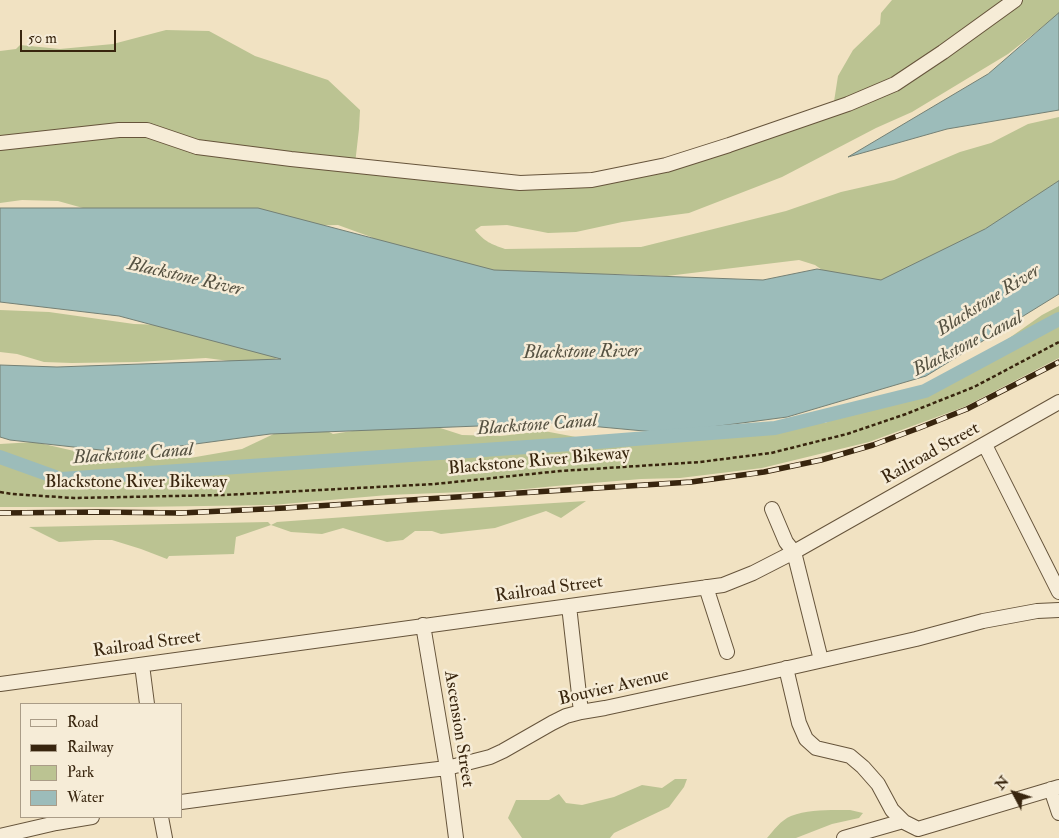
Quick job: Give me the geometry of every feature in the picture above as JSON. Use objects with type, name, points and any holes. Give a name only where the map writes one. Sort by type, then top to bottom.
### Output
[{"type":"street","points":[[0,143],[119,130],[147,130],[197,147],[291,159],[520,183],[592,180],[666,165],[729,145],[856,100],[895,84],[1015,0]]},
{"type":"street","name":"Railroad Street","points":[[0,684],[723,585],[753,574],[794,552],[1059,402]]},
{"type":"street","points":[[985,445],[1059,592]]},
{"type":"street","points":[[772,509],[786,542],[794,552],[821,660]]},
{"type":"street","points":[[706,587],[727,652]]},
{"type":"street","points":[[570,606],[581,712]]},
{"type":"street","name":"Bouvier Avenue","points":[[182,802],[446,768],[490,757],[504,751],[552,722],[581,712],[916,639],[983,621],[1037,611],[1059,610]]},
{"type":"street","name":"Ascension Street","points":[[423,625],[456,838]]},
{"type":"street","points":[[142,665],[147,703]]},
{"type":"street","points":[[786,668],[799,723],[806,739],[816,748],[850,756],[863,766],[878,784],[892,810],[903,821],[918,829],[1055,788],[1059,813]]},
{"type":"street","points":[[0,836],[16,836],[56,823],[86,818]]},
{"type":"street","points":[[162,818],[165,838]]},
{"type":"street","points":[[844,838],[903,821]]},
{"type":"path","name":"Blackstone River Bikeway","points":[[0,492],[74,498],[224,495],[435,484],[560,471],[700,462],[771,453],[847,434],[906,414],[974,387],[1059,342]]},
{"type":"green space","points":[[892,0],[1059,0],[1059,14],[1008,54],[912,112],[876,128],[782,177],[689,213],[622,222],[576,232],[548,233],[507,225],[481,226],[475,230],[488,242],[505,249],[641,247],[786,211],[841,192],[894,180],[960,152],[991,143],[1028,124],[1059,117],[1059,189],[1040,210],[860,296],[815,265],[799,260],[667,276],[618,274],[535,279],[404,263],[371,237],[338,225],[294,226],[83,208],[58,201],[22,200],[0,203],[0,51],[16,49],[20,45],[60,49],[113,44],[166,30],[209,31],[255,56],[328,80],[360,110],[355,164],[457,177],[603,178],[833,108],[838,76],[853,50],[880,24],[881,13]]},
{"type":"green space","points":[[1059,306],[1059,358],[964,407],[869,442],[762,468],[680,478],[641,479],[514,490],[388,495],[272,505],[0,507],[0,444],[35,442],[96,456],[148,454],[190,458],[242,449],[299,422],[312,423],[333,434],[384,426],[425,423],[462,435],[501,436],[544,431],[608,443],[665,443],[727,436],[780,423],[825,423],[848,413],[902,402],[968,367],[1042,315]]},
{"type":"green space","points":[[0,310],[49,312],[134,324],[190,326],[282,355],[275,359],[253,364],[206,358],[137,362],[44,362],[17,354],[0,352]]},
{"type":"green space","points":[[586,501],[561,518],[546,511],[495,528],[441,534],[432,531],[415,531],[403,540],[387,542],[343,528],[322,534],[291,532],[271,525],[277,522]]},
{"type":"green space","points":[[268,522],[271,525],[236,537],[234,554],[169,556],[167,559],[112,540],[59,542],[29,527]]},
{"type":"green space","points":[[675,779],[687,779],[684,787],[669,807],[614,833],[610,838],[522,838],[508,818],[516,800],[549,800],[559,794],[566,803],[582,805],[614,797],[642,785],[662,788]]},
{"type":"green space","points":[[850,810],[863,813],[859,818],[832,824],[796,838],[767,838],[781,823],[791,816],[813,811]]},
{"type":"water","points":[[1059,13],[1059,110],[947,129],[848,157],[988,74]]},
{"type":"water","name":"Blackstone River","points":[[1059,181],[1059,294],[926,376],[787,417],[666,433],[557,423],[270,434],[128,453],[10,440],[0,437],[0,365],[57,367],[281,359],[119,316],[0,302],[0,208],[258,208],[494,270],[763,280],[817,269],[881,280],[985,229]]},
{"type":"waterway","name":"Blackstone Canal","points":[[0,457],[61,479],[775,428],[925,391],[1059,319]]},
{"type":"railway","points":[[0,513],[181,513],[285,508],[691,482],[764,472],[821,460],[873,445],[919,428],[967,409],[1059,362]]}]
